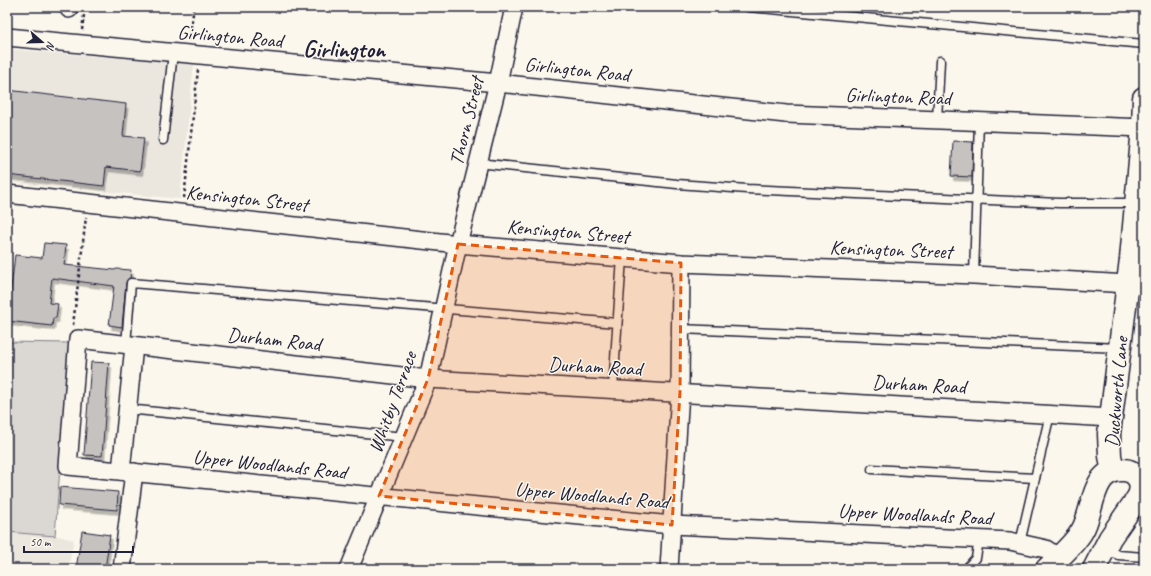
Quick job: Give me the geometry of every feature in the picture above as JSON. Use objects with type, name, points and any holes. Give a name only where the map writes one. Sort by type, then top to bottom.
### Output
[{"type":"street","name":"Thorn Street","points":[[458,244],[498,83],[514,7]]},
{"type":"street","name":"Girlington Road","points":[[7,38],[498,83],[786,114],[1144,128]]},
{"type":"street","name":"Duckworth Lane","points":[[1113,471],[1109,447],[1111,418],[1128,284],[1134,259],[1137,203],[1144,128],[1144,98]]},
{"type":"street","name":"Kensington Street","points":[[7,194],[458,244],[681,263],[974,275],[1128,284]]},
{"type":"street","name":"Whitby Terrace","points":[[349,569],[428,379],[458,244]]},
{"type":"street","points":[[669,569],[680,392],[681,263]]},
{"type":"street","name":"Durham Road","points":[[78,339],[428,379],[613,388],[1111,418]]},
{"type":"street","name":"Upper Woodlands Road","points":[[78,339],[68,466],[672,525],[1010,541],[1046,549],[1052,563]]},
{"type":"street","points":[[122,569],[127,472],[127,409],[130,345]]},
{"type":"street","points":[[1052,563],[1072,544],[1082,531],[1087,522],[1097,487],[1105,476],[1113,471],[1125,470],[1140,482],[1094,569]]},
{"type":"lane","points":[[748,7],[1144,44]]},
{"type":"lane","points":[[164,140],[187,54]]},
{"type":"lane","points":[[937,120],[940,61]]},
{"type":"lane","points":[[974,275],[979,121]]},
{"type":"lane","points":[[478,163],[677,184],[739,188],[1059,203],[1137,203]]},
{"type":"lane","points":[[613,388],[622,258]]},
{"type":"lane","points":[[130,345],[131,283],[617,323]]},
{"type":"lane","points":[[680,329],[1120,348]]},
{"type":"lane","points":[[127,409],[404,437]]},
{"type":"lane","points":[[1020,543],[1050,414]]},
{"type":"lane","points":[[872,469],[1035,478]]},
{"type":"lane","points":[[966,569],[976,558],[980,540]]},
{"type":"lane","points":[[1104,549],[1118,555],[1144,557]]},
{"type":"path","points":[[183,213],[187,54],[194,7]]},
{"type":"path","points":[[74,10],[81,44]]},
{"type":"path","points":[[78,339],[72,338],[88,203]]},
{"type":"highlighted area","points":[[458,244],[681,263],[680,392],[672,525],[379,496],[428,379]]},
{"type":"shaded area","points":[[7,49],[194,64],[180,199],[7,182]]},
{"type":"shaded area","points":[[7,342],[69,343],[55,535],[74,540],[68,569],[7,569]]},
{"type":"shaded area","points":[[7,342],[69,343],[55,536],[7,532]]},
{"type":"building","points":[[7,90],[126,104],[123,136],[144,138],[140,171],[106,167],[104,186],[7,175]]},
{"type":"building","points":[[953,141],[973,142],[972,177],[951,176]]},
{"type":"building","points":[[44,243],[66,245],[64,265],[131,270],[130,278],[126,283],[122,327],[109,325],[114,286],[52,278],[49,303],[58,304],[56,318],[53,318],[52,326],[7,321],[15,255],[42,258]]},
{"type":"building","points":[[91,362],[109,363],[102,456],[84,455]]},
{"type":"building","points":[[60,487],[118,492],[117,510],[59,505]]},
{"type":"building","points":[[82,531],[110,535],[105,569],[76,569]]},
{"type":"district","name":"Girlington","points":[[344,49]]}]
